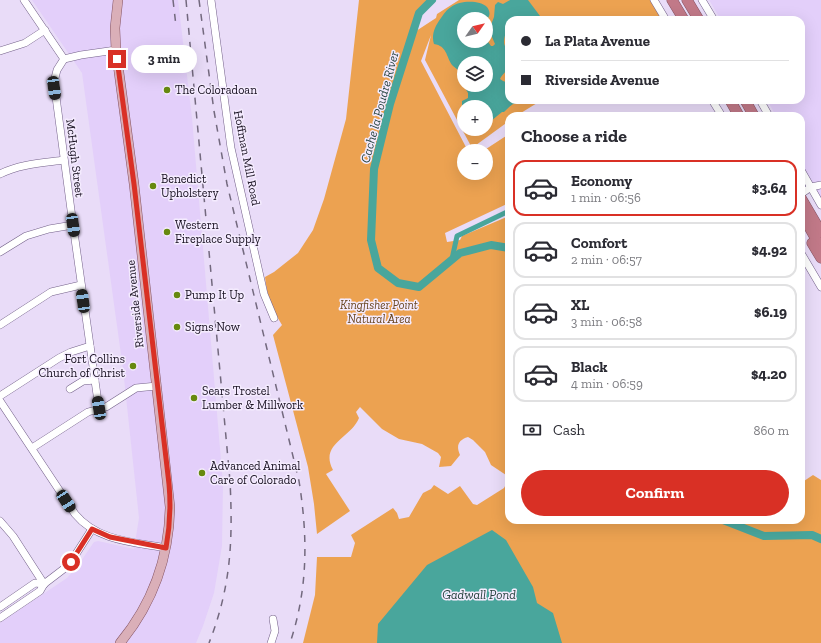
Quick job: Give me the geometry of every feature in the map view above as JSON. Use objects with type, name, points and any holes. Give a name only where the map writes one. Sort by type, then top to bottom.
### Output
[{"type":"highway","points":[[672,0],[682,16]]},
{"type":"highway","points":[[687,0],[697,16]]},
{"type":"highway","points":[[805,205],[821,232]]},
{"type":"highway","points":[[805,220],[821,248]]},
{"type":"highway","points":[[805,231],[821,258]]},
{"type":"main road","name":"Riverside Avenue","points":[[118,0],[115,28],[116,50],[135,192],[170,492],[170,528],[160,572],[149,599],[136,622],[120,643]]},
{"type":"street","points":[[24,0],[64,59],[116,50]]},
{"type":"street","name":"Hoffman Mill Road","points":[[211,0],[231,148],[264,294],[274,318]]},
{"type":"street","points":[[654,0],[664,16]]},
{"type":"street","points":[[702,0],[712,16]]},
{"type":"street","points":[[0,51],[25,43],[45,30]]},
{"type":"street","name":"McHugh Street","points":[[64,59],[57,70],[54,88],[99,408]]},
{"type":"street","points":[[0,174],[28,164],[64,160]]},
{"type":"street","points":[[805,177],[821,204]]},
{"type":"street","points":[[805,191],[811,187],[821,185]]},
{"type":"street","points":[[0,252],[26,236],[49,229],[73,225]]},
{"type":"street","points":[[805,259],[821,287]]},
{"type":"street","points":[[0,325],[51,292],[81,285]]},
{"type":"street","points":[[0,396],[59,358],[71,352],[90,346]]},
{"type":"street","points":[[70,389],[84,381],[95,380]]},
{"type":"street","points":[[32,448],[88,412],[106,407],[132,390],[157,386]]},
{"type":"street","points":[[0,401],[75,514],[86,526],[110,537],[166,548]]},
{"type":"street","points":[[0,521],[3,529],[44,584]]},
{"type":"street","points":[[0,618],[40,592],[44,584],[71,562],[92,529]]},
{"type":"street","points":[[0,607],[35,583],[44,584]]},
{"type":"street","points":[[271,643],[275,631],[273,619]]},
{"type":"shaded area","points":[[32,0],[178,0],[192,118],[223,484],[222,546],[214,593],[196,643],[0,643],[0,623],[67,578],[77,567],[94,542],[98,541],[134,549],[139,518],[123,369],[82,73]]},
{"type":"shaded area","points":[[709,0],[821,0],[821,201],[805,171],[805,112],[774,112],[769,104],[805,104],[805,16],[719,16]]},
{"type":"green space","name":"Kingfisher Point Natural Area","points":[[359,0],[432,0],[419,13],[413,33],[436,18],[437,14],[459,0],[650,0],[660,16],[505,16],[505,104],[536,104],[522,112],[505,112],[505,124],[493,133],[493,100],[457,100],[457,120],[425,60],[431,35],[421,61],[457,130],[457,136],[460,136],[464,144],[457,144],[457,180],[493,180],[493,144],[505,137],[505,205],[445,233],[447,242],[460,240],[462,236],[505,218],[505,474],[491,465],[485,452],[468,437],[460,442],[458,449],[460,455],[451,466],[439,467],[441,457],[438,453],[422,444],[399,439],[382,429],[360,407],[356,412],[359,418],[355,425],[333,447],[330,454],[330,461],[333,470],[326,474],[350,511],[317,534],[308,467],[273,335],[282,325],[270,302],[265,277],[274,272],[298,253],[313,230],[324,199],[346,119]]},
{"type":"green space","name":"Kingfisher Point Natural Area","points":[[466,136],[488,136],[477,144],[470,144]]},
{"type":"green space","points":[[813,475],[821,480],[821,643],[303,643],[315,595],[317,557],[351,557],[355,543],[351,535],[393,508],[399,519],[409,517],[423,493],[431,489],[434,485],[448,494],[460,486],[473,504],[477,505],[505,486],[505,524],[805,524],[805,480]]},
{"type":"water","points":[[510,0],[528,0],[540,16],[505,16],[505,72],[500,79],[505,82],[505,104],[512,104],[504,112],[493,119],[493,100],[464,100],[468,98],[467,92],[493,92],[493,56],[457,56],[457,69],[452,65],[444,49],[434,44],[433,37],[437,24],[448,9],[459,3],[475,2],[487,7],[489,12],[457,12],[457,48],[493,48],[495,44],[493,39],[493,20],[495,5],[498,2],[503,4]]},
{"type":"water","name":"Gadwall Pond","points":[[492,530],[506,540],[533,587],[537,603],[553,613],[562,643],[377,643],[378,624],[427,565]]},
{"type":"waterway","name":"Cache la Poudre River","points":[[432,0],[419,13],[390,104],[374,169],[371,240],[378,268],[398,283],[419,287],[460,253],[491,245],[505,247]]},
{"type":"waterway","points":[[452,259],[457,236],[505,213]]},
{"type":"waterway","name":"Cache la Poudre River","points":[[733,524],[764,536],[812,535],[821,539]]},
{"type":"railway","points":[[173,0],[176,26]]},
{"type":"railway","points":[[186,0],[231,503],[229,564],[222,602],[209,643]]},
{"type":"railway","points":[[199,0],[214,111],[227,184],[299,481],[302,502],[305,563],[300,603],[290,643]]},
{"type":"place","name":"The Coloradoan","points":[[167,90]]},
{"type":"place","name":"Benedict Upholstery","points":[[153,186]]},
{"type":"place","name":"Western Fireplace Supply","points":[[167,232]]},
{"type":"place","name":"Pump It Up","points":[[177,295]]},
{"type":"place","name":"Signs Now","points":[[177,327]]},
{"type":"place","name":"Fort Collins Church of Christ","points":[[133,366]]},
{"type":"place","name":"Sears Trostel Lumber & Millwork","points":[[194,398]]},
{"type":"place","name":"Advanced Animal Care of Colorado","points":[[202,473]]},
{"type":"route","points":[[71,562],[92,529],[106,536],[166,548],[170,528],[169,484],[154,367],[134,184],[117,59]]}]
